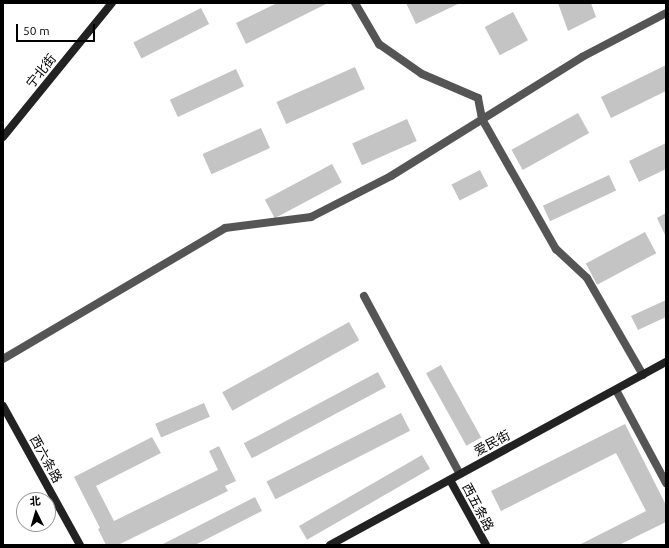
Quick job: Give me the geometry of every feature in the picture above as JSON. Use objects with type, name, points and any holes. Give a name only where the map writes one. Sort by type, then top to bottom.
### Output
[{"type":"street","name":"宁北街","points":[[3,136],[112,3]]},
{"type":"street","points":[[355,3],[379,44],[422,74],[478,98],[482,119],[556,249],[587,278],[643,375]]},
{"type":"street","points":[[3,359],[225,228],[311,217],[391,176],[582,57],[666,13]]},
{"type":"street","points":[[364,296],[460,474]]},
{"type":"street","name":"爱民街","points":[[330,545],[666,362]]},
{"type":"street","points":[[616,390],[666,483]]},
{"type":"street","name":"西六条路","points":[[3,406],[80,545]]},
{"type":"street","name":"西五条路","points":[[450,480],[486,545]]},
{"type":"building","points":[[277,3],[328,3],[246,44],[236,23]]},
{"type":"building","points":[[406,3],[460,3],[416,24]]},
{"type":"building","points":[[558,3],[591,3],[596,17],[568,31]]},
{"type":"building","points":[[201,8],[209,24],[141,59],[133,43]]},
{"type":"building","points":[[513,12],[528,40],[500,55],[485,27]]},
{"type":"building","points":[[666,65],[666,91],[611,118],[601,97]]},
{"type":"building","points":[[355,67],[365,89],[286,124],[276,102]]},
{"type":"building","points":[[236,69],[244,86],[178,117],[170,100]]},
{"type":"building","points":[[578,113],[589,133],[523,170],[512,150]]},
{"type":"building","points":[[407,119],[417,141],[362,165],[352,143]]},
{"type":"building","points":[[261,128],[270,148],[211,174],[203,154]]},
{"type":"building","points":[[666,143],[666,169],[639,182],[629,161]]},
{"type":"building","points":[[332,164],[342,183],[275,218],[265,200]]},
{"type":"building","points":[[480,170],[488,186],[460,201],[451,185]]},
{"type":"building","points":[[609,175],[616,190],[550,221],[543,206]]},
{"type":"building","points":[[666,213],[666,237],[657,218]]},
{"type":"building","points":[[645,232],[656,253],[597,285],[586,263]]},
{"type":"building","points":[[666,300],[666,317],[638,330],[631,316]]},
{"type":"building","points":[[349,322],[359,340],[232,411],[222,392]]},
{"type":"building","points":[[441,365],[481,438],[466,446],[426,373]]},
{"type":"building","points":[[378,372],[386,387],[252,458],[244,443]]},
{"type":"building","points":[[204,403],[210,417],[161,438],[155,424]]},
{"type":"building","points":[[401,413],[410,431],[276,499],[266,482]]},
{"type":"building","points":[[625,424],[666,505],[666,522],[619,545],[579,545],[646,511],[616,453],[501,511],[491,491]]},
{"type":"building","points":[[152,437],[161,453],[96,486],[114,521],[218,470],[209,451],[219,446],[236,481],[225,486],[228,491],[118,545],[106,545],[98,529],[100,528],[74,477]]},
{"type":"building","points":[[422,455],[430,469],[307,540],[299,526]]},
{"type":"building","points":[[255,497],[262,511],[195,545],[161,545]]}]
